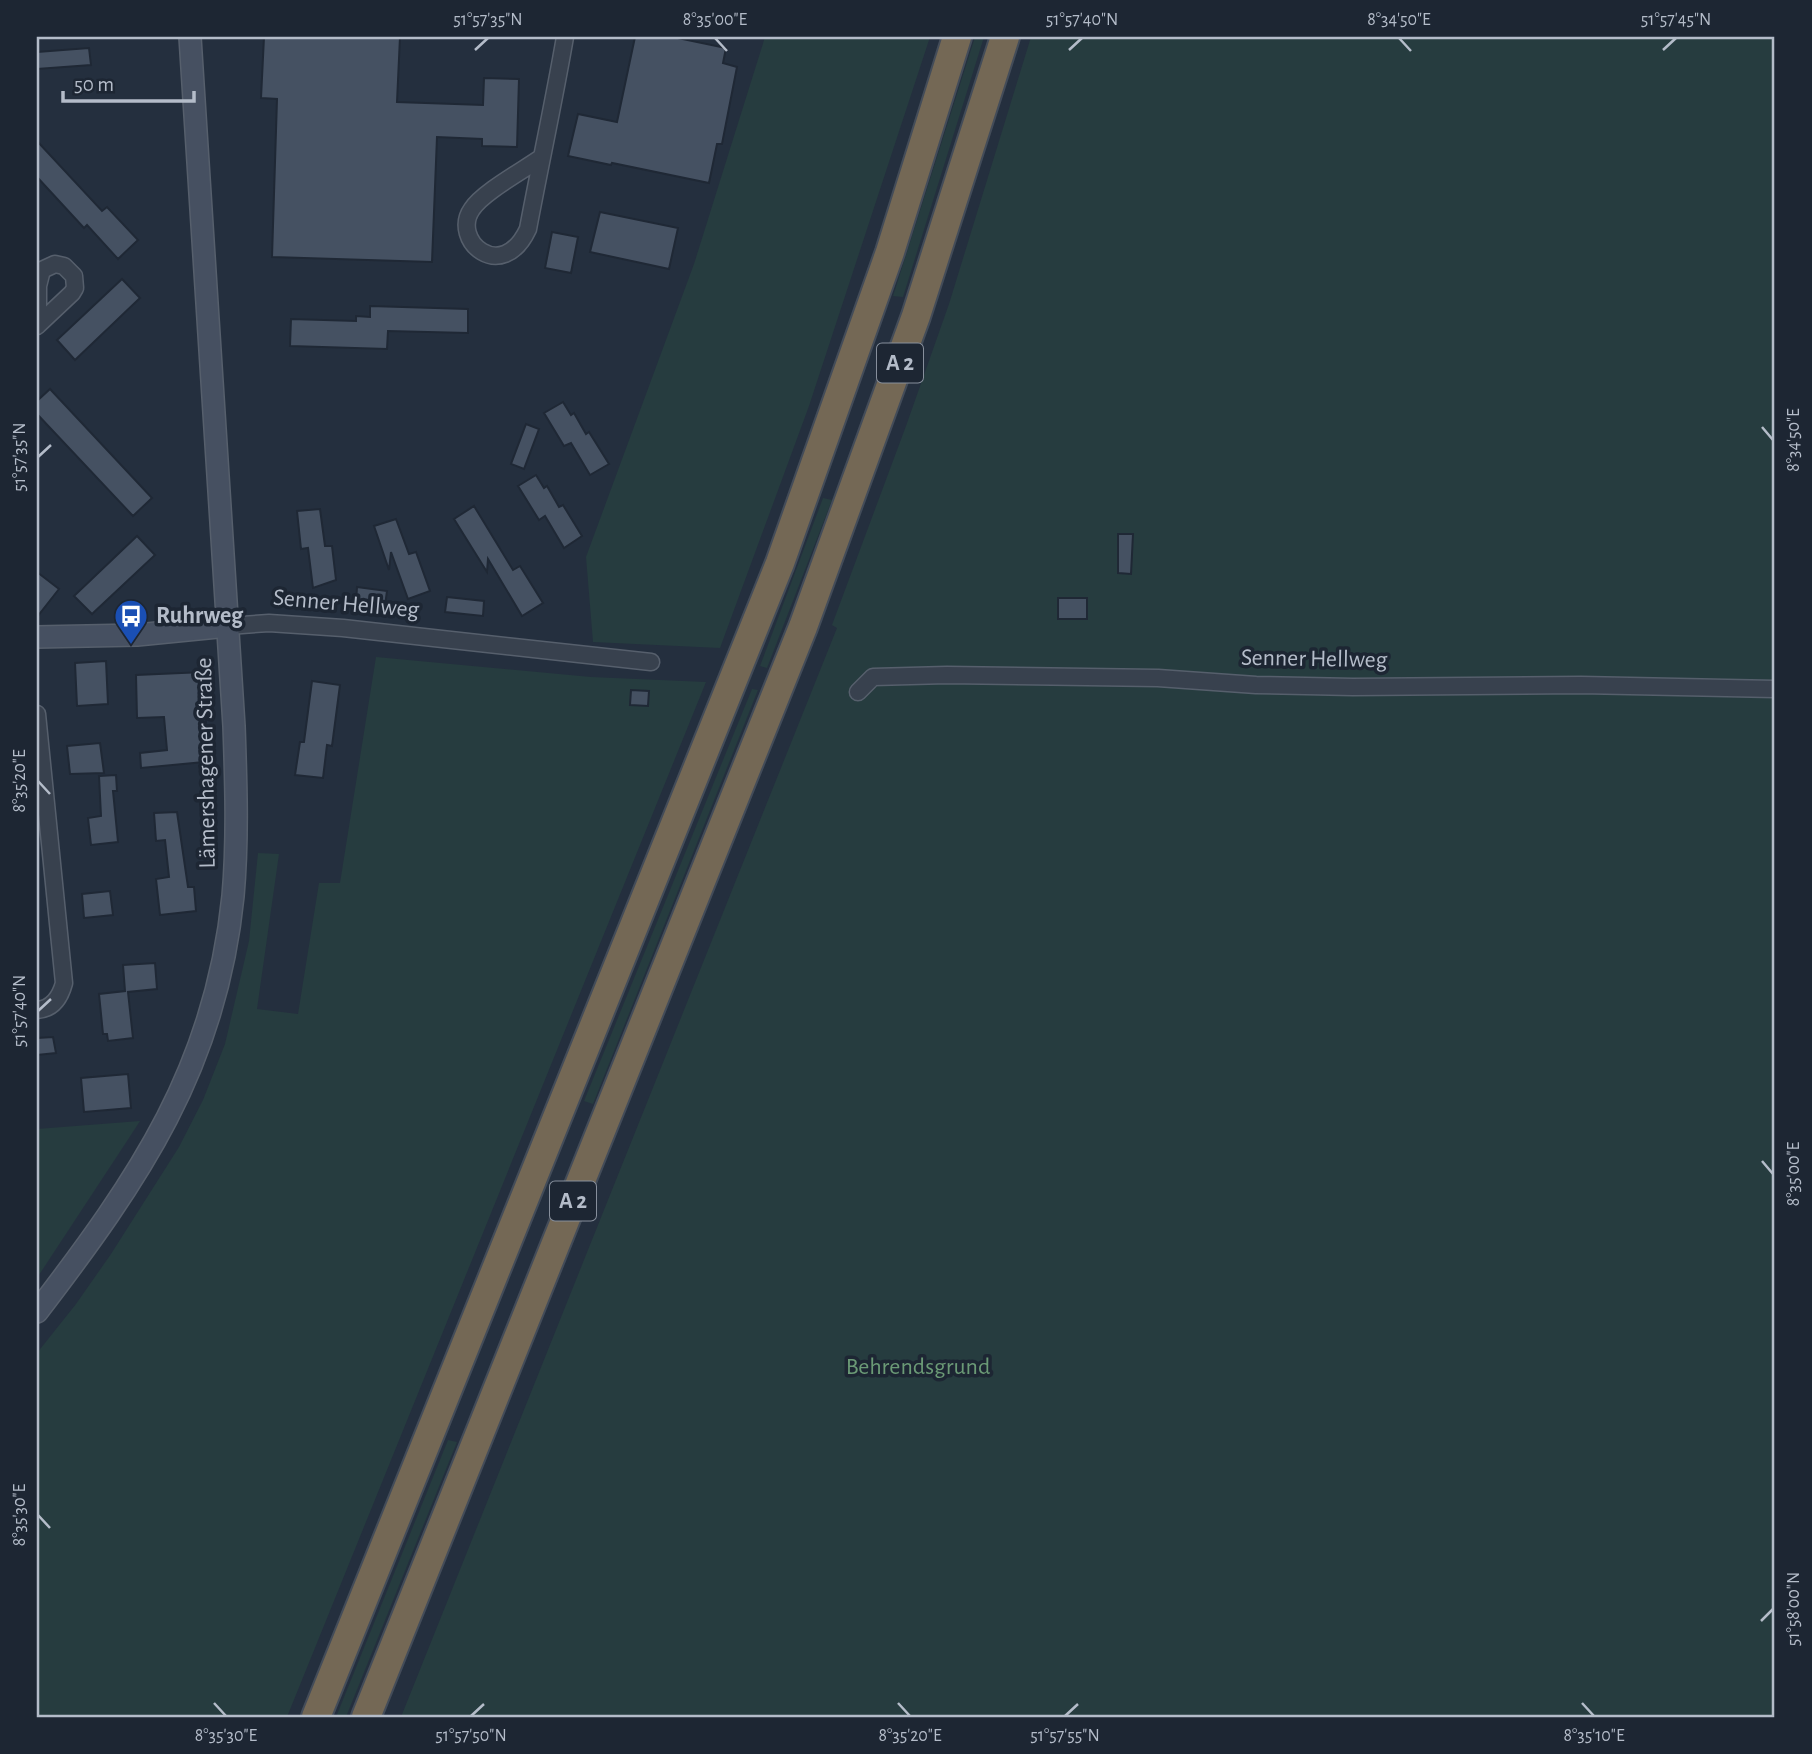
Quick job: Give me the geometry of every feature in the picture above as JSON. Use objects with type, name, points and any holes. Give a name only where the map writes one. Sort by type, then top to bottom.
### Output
[{"type":"highway","name":"A 2","points":[[316,1717],[780,563],[890,252],[957,37]]},
{"type":"highway","name":"A 2","points":[[366,1717],[808,616],[916,316],[1005,37]]},
{"type":"main road","name":"Lämershagener Straße","points":[[37,1312],[110,1214],[158,1138],[187,1081],[208,1023],[226,945],[234,878],[236,781],[190,37]]},
{"type":"main road","name":"Senner Hellweg","points":[[37,636],[137,635],[228,626]]},
{"type":"street","points":[[542,157],[471,209],[466,228],[475,246],[483,253],[503,256],[511,252],[528,229],[542,157],[565,37]]},
{"type":"street","name":"Senner Hellweg","points":[[228,626],[269,623],[343,628],[651,662]]},
{"type":"street","name":"Senner Hellweg","points":[[858,692],[873,677],[947,675],[1158,678],[1256,685],[1775,688]]},
{"type":"street","points":[[37,714],[64,983],[53,1004],[37,1010]]},
{"type":"green space","points":[[765,37],[930,37],[809,406],[720,648],[593,642],[586,557],[694,264]]},
{"type":"green space","points":[[975,37],[984,37],[903,297],[893,296]]},
{"type":"green space","name":"Behrendsgrund","points":[[1031,37],[1775,37],[1775,1717],[401,1717],[837,628],[832,625],[949,304]]},
{"type":"green space","points":[[823,498],[832,500],[767,668],[760,666]]},
{"type":"green space","points":[[376,657],[591,677],[706,682],[287,1717],[37,1717],[37,1353],[111,1254],[179,1147],[203,1100],[225,1044],[249,941],[258,853],[279,854],[257,1009],[298,1014],[319,883],[340,883]]},
{"type":"green space","points":[[752,689],[758,690],[593,1104],[584,1101]]},
{"type":"green space","points":[[140,1121],[129,1138],[37,1278],[37,1129]]},
{"type":"green space","points":[[448,1440],[457,1442],[346,1717],[336,1717]]},
{"type":"building","points":[[264,37],[400,37],[397,102],[483,105],[484,78],[519,79],[517,147],[482,146],[482,139],[437,137],[432,262],[272,257],[277,99],[261,98]]},
{"type":"building","points":[[635,37],[673,37],[726,48],[723,63],[737,67],[722,144],[717,144],[709,183],[568,156],[578,114],[617,122]]},
{"type":"building","points":[[89,48],[91,65],[37,69],[37,52]]},
{"type":"building","points":[[37,141],[102,211],[107,207],[138,240],[118,259],[87,225],[84,228],[37,177]]},
{"type":"building","points":[[600,212],[678,228],[669,269],[590,252]]},
{"type":"building","points":[[552,232],[578,237],[571,273],[545,268]]},
{"type":"building","points":[[122,279],[140,298],[75,360],[57,340]]},
{"type":"building","points":[[370,306],[468,309],[468,333],[388,331],[387,349],[290,346],[291,319],[356,321],[356,316],[370,317]]},
{"type":"building","points":[[50,389],[152,498],[133,516],[37,414],[37,401]]},
{"type":"building","points":[[563,402],[571,415],[574,413],[586,434],[589,432],[609,464],[590,475],[571,443],[564,446],[544,413]]},
{"type":"building","points":[[526,424],[539,429],[524,469],[511,464]]},
{"type":"building","points":[[536,475],[544,488],[547,486],[559,507],[563,505],[582,536],[564,548],[545,516],[539,520],[518,486]]},
{"type":"building","points":[[474,506],[513,570],[520,566],[543,603],[522,616],[488,559],[487,572],[454,519]]},
{"type":"building","points":[[320,509],[325,546],[332,546],[336,580],[313,588],[308,548],[301,549],[297,511]]},
{"type":"building","points":[[396,519],[409,554],[416,552],[430,591],[408,599],[391,552],[389,570],[374,526]]},
{"type":"building","points":[[1118,534],[1133,534],[1131,574],[1118,573]]},
{"type":"building","points":[[137,536],[155,555],[92,614],[74,596]]},
{"type":"building","points":[[37,572],[59,589],[37,617]]},
{"type":"building","points":[[357,587],[387,591],[385,606],[356,603]]},
{"type":"building","points":[[447,597],[484,601],[483,616],[445,612]]},
{"type":"building","points":[[1058,598],[1087,598],[1087,619],[1058,619]]},
{"type":"building","points":[[106,661],[108,704],[77,706],[75,663]]},
{"type":"building","points":[[204,672],[206,722],[201,722],[204,762],[141,768],[140,753],[167,750],[164,717],[137,718],[136,675]]},
{"type":"building","points":[[312,681],[340,685],[332,746],[327,745],[323,778],[295,775],[300,742],[304,742]]},
{"type":"building","points":[[631,690],[649,691],[648,706],[630,705]]},
{"type":"building","points":[[100,743],[104,773],[70,774],[67,746]]},
{"type":"building","points":[[116,775],[117,791],[113,791],[118,842],[91,845],[88,818],[101,816],[99,776]]},
{"type":"building","points":[[177,812],[188,887],[194,887],[196,911],[160,915],[156,879],[169,877],[165,840],[156,841],[154,813]]},
{"type":"building","points":[[110,891],[113,915],[84,918],[82,894]]},
{"type":"building","points":[[155,963],[157,989],[128,992],[133,1038],[108,1041],[107,1034],[103,1034],[99,994],[125,991],[123,965]]},
{"type":"building","points":[[53,1037],[56,1053],[37,1055],[37,1038]]},
{"type":"building","points":[[128,1074],[131,1108],[84,1112],[81,1078]]},
{"type":"place","name":"Ruhrweg","points":[[131,646]]}]
